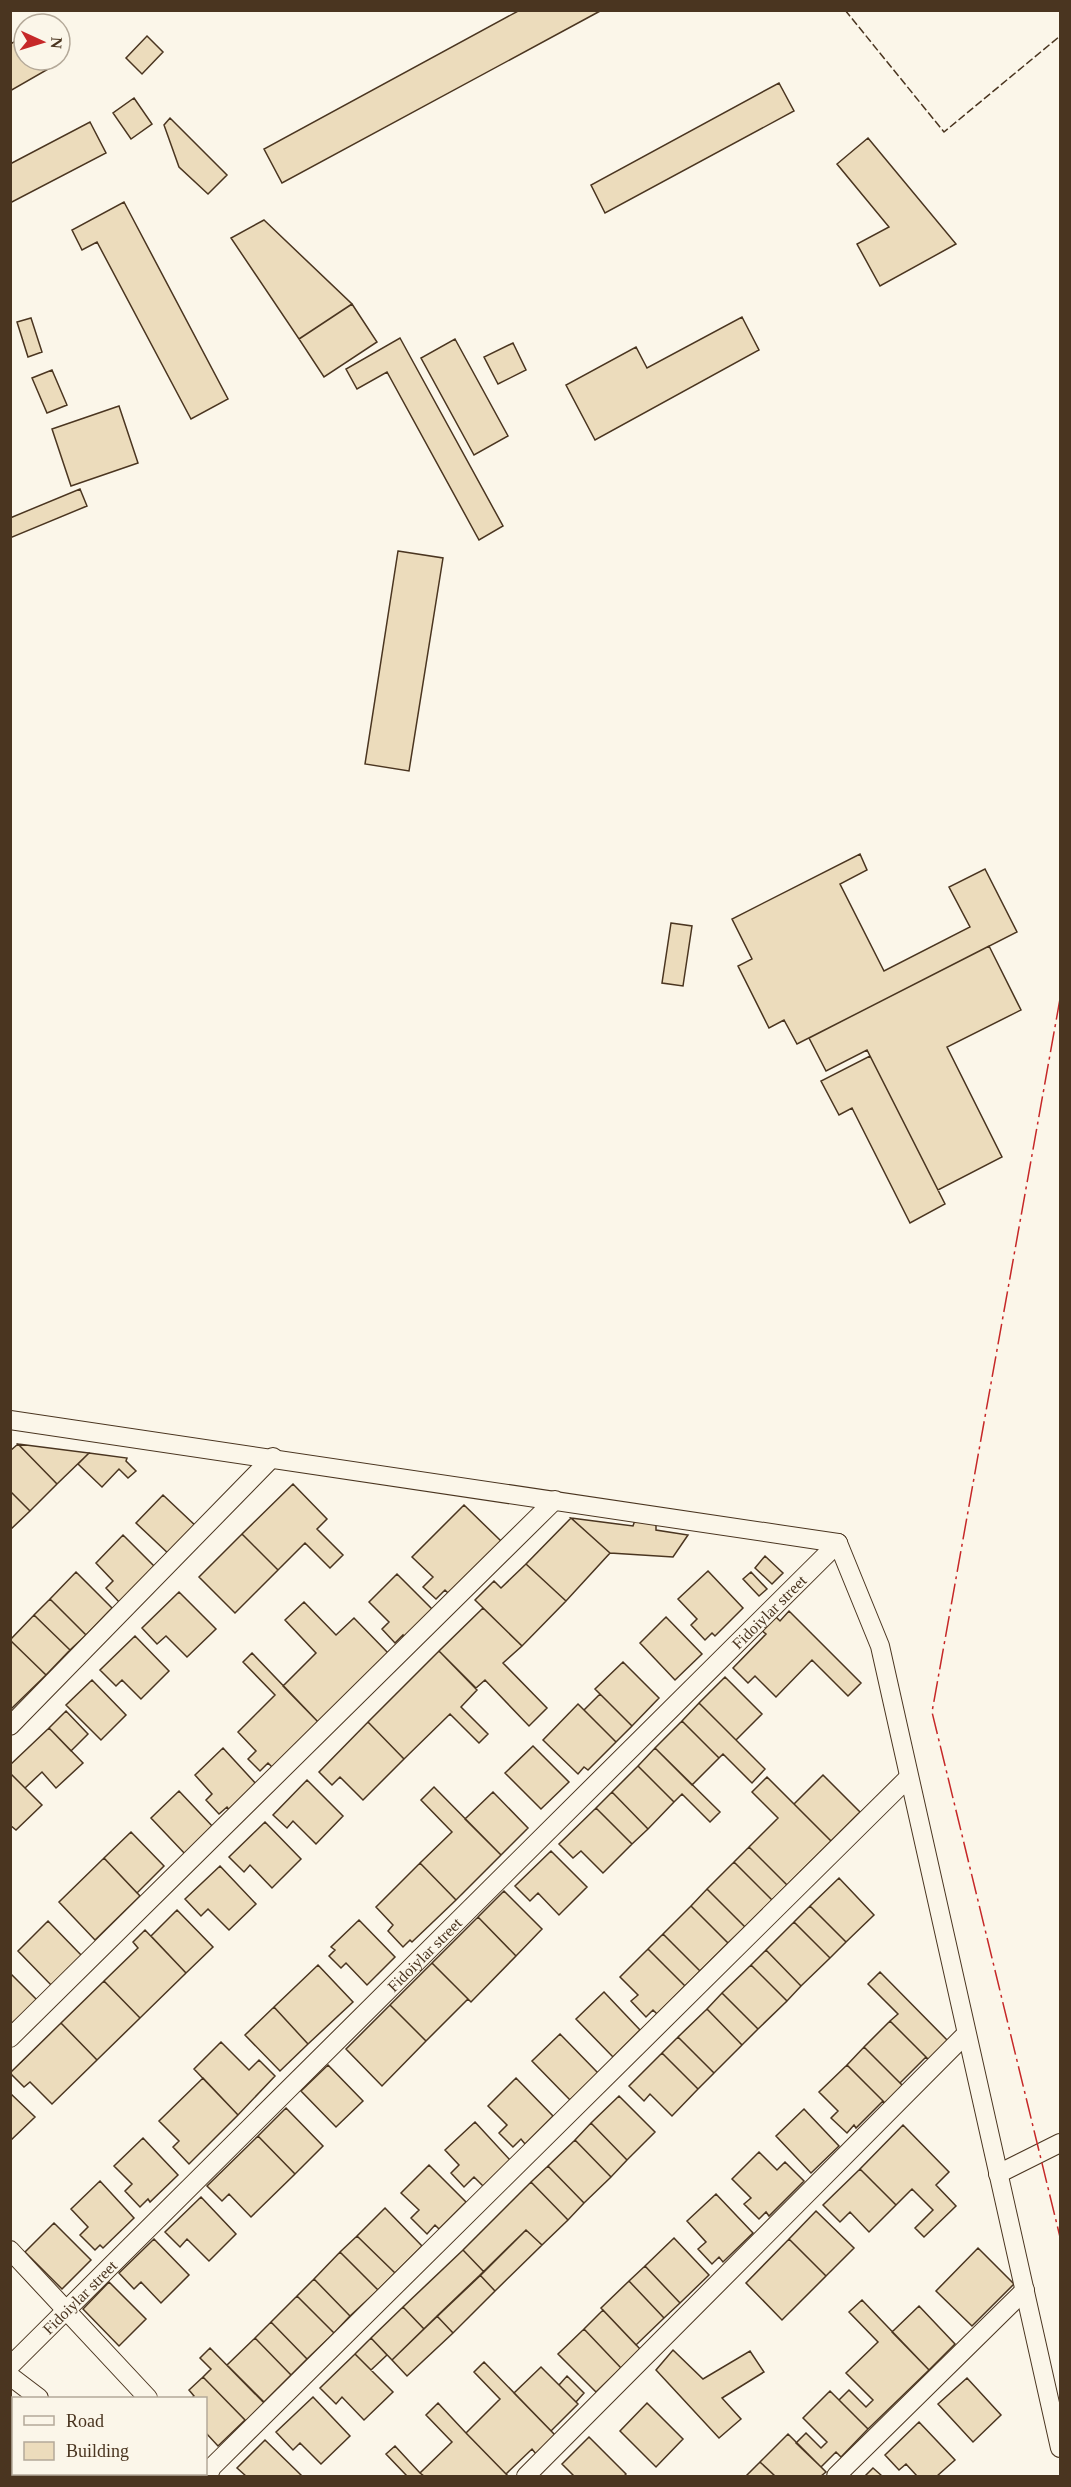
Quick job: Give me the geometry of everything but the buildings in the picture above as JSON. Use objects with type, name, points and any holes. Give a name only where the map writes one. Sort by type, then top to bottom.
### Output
[{"type":"street","points":[[12,1422],[273,1457],[838,1543],[880,1646],[1060,2448]]},
{"type":"street","points":[[10,1726],[273,1457]]},
{"type":"street","points":[[10,2038],[555,1500]]},
{"type":"street","name":"Fidoiylar street","points":[[10,2366],[838,1543]]},
{"type":"street","points":[[212,2470],[908,1778]]},
{"type":"street","points":[[526,2476],[966,2034]]},
{"type":"street","points":[[998,2174],[1060,2144]]},
{"type":"street","points":[[10,2250],[147,2397]]},
{"type":"street","points":[[836,2476],[1025,2290]]},
{"type":"street","points":[[10,2376],[38,2397]]},
{"type":"fence","points":[[845,10],[944,132],[1060,36]]},
{"type":"power","points":[[1060,999],[932,1712],[1060,2237]]}]
